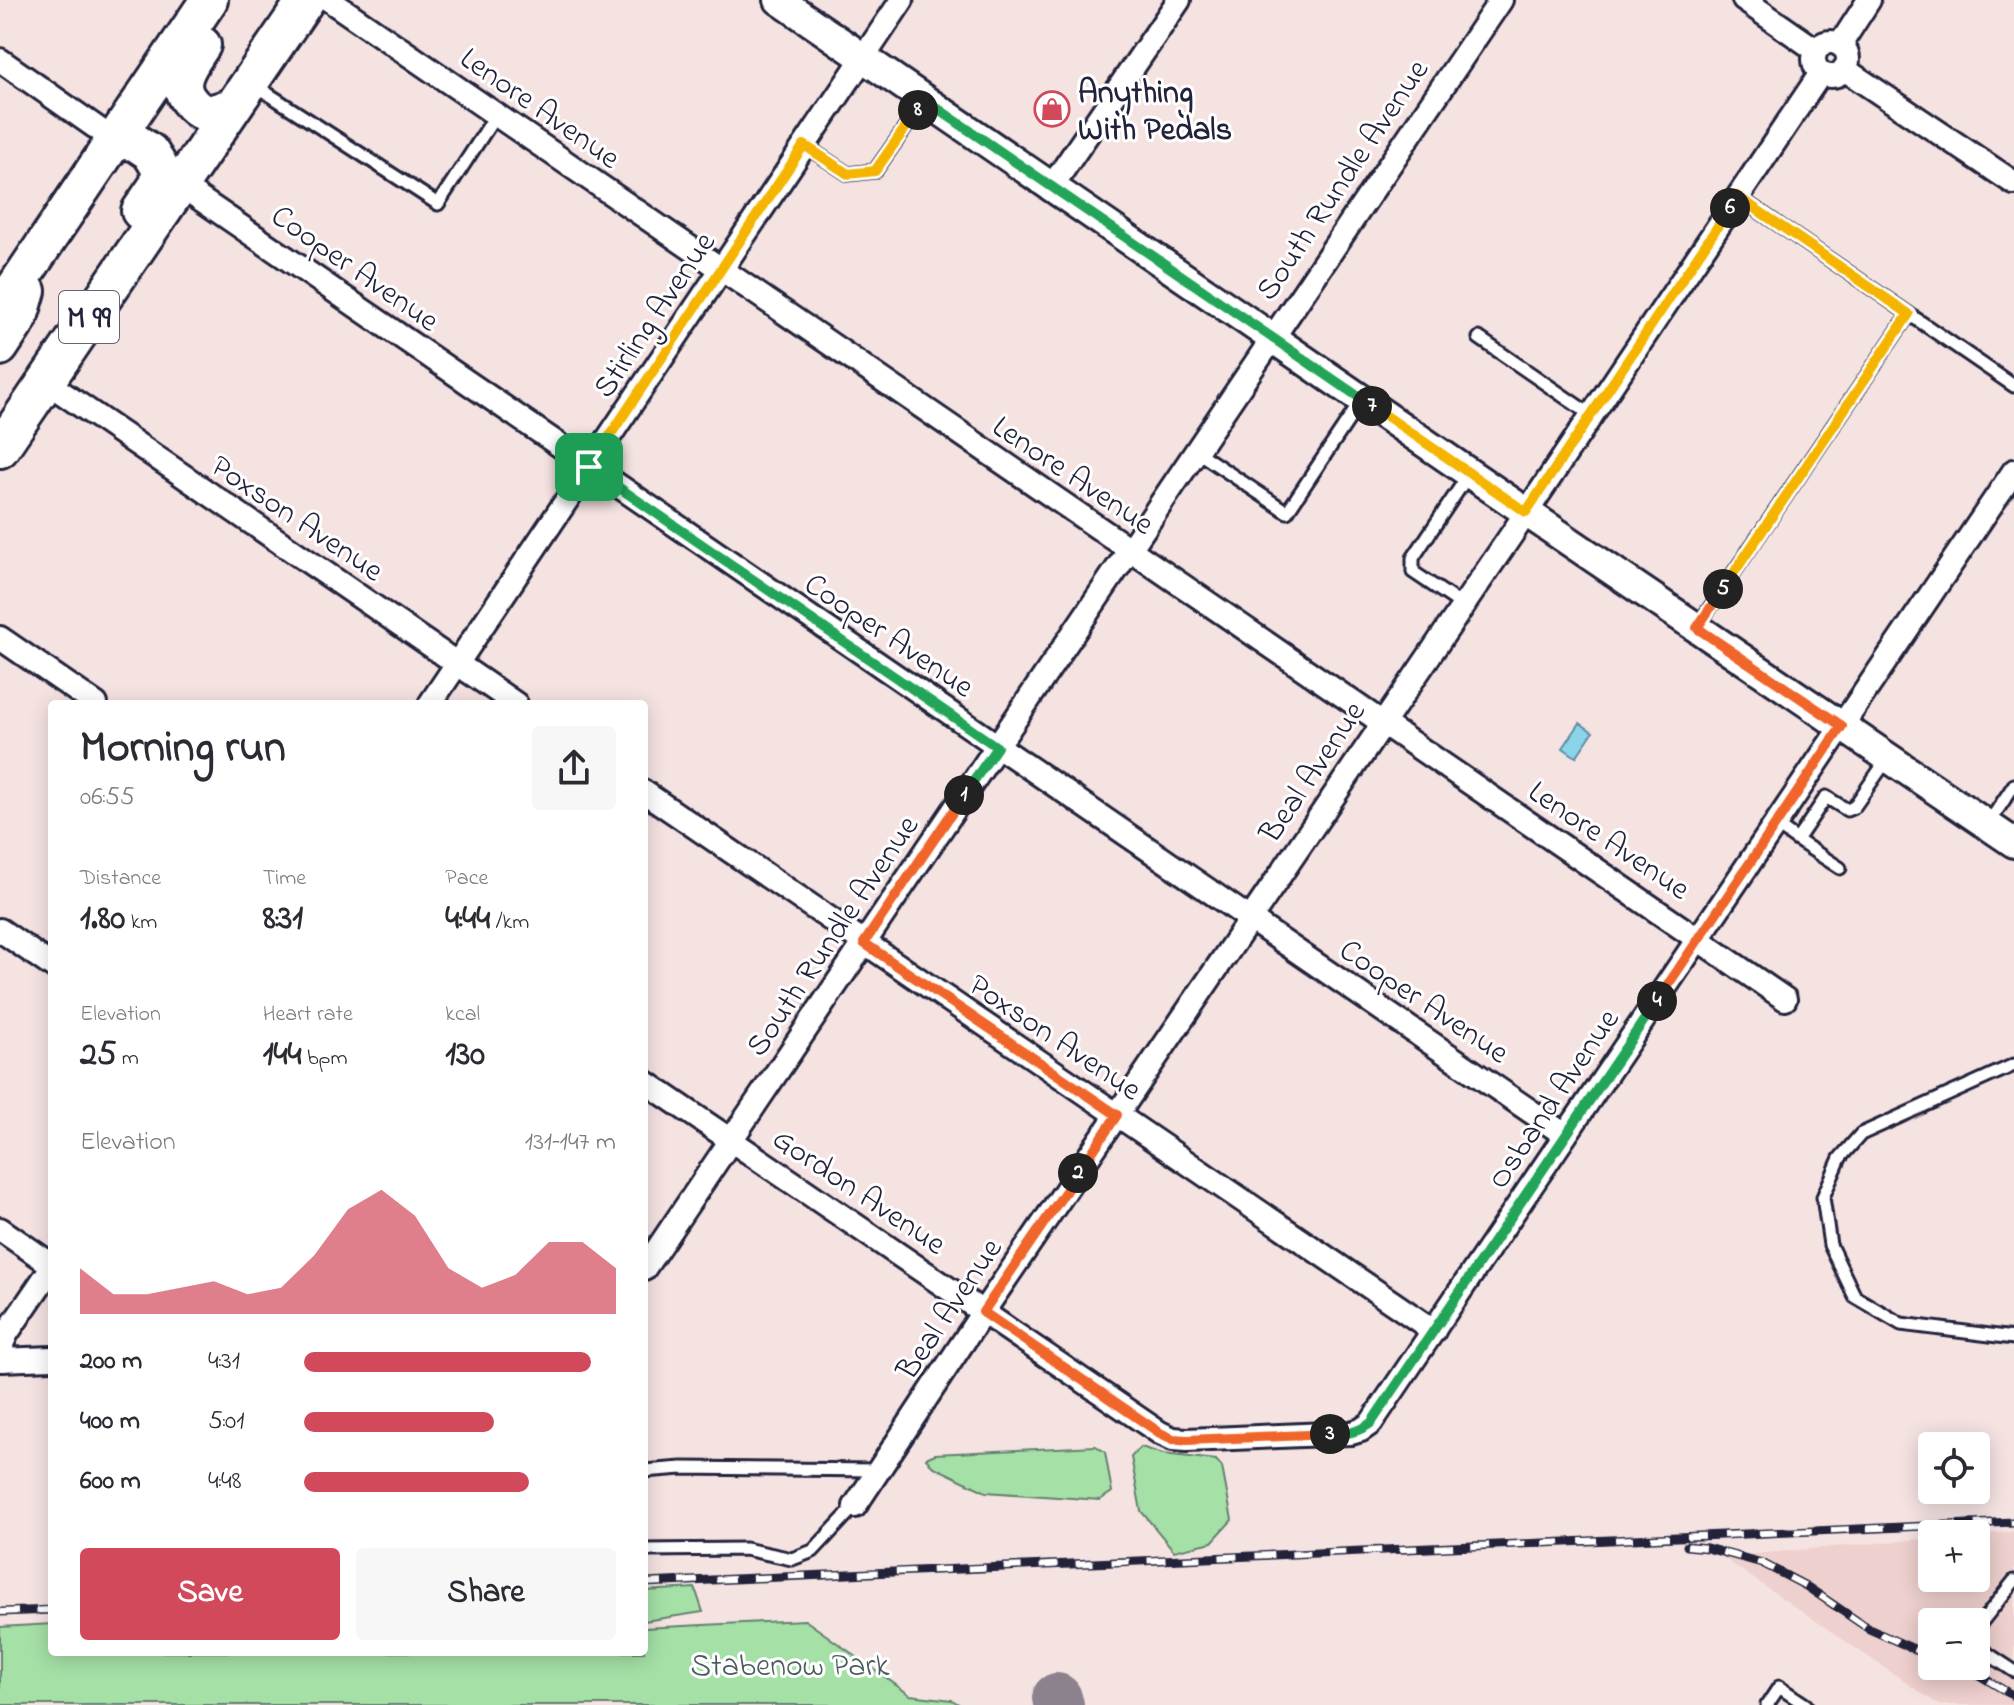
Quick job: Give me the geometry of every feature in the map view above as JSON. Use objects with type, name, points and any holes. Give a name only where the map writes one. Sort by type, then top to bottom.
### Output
[{"type":"main road","name":"M 99","points":[[0,310],[209,0]]},
{"type":"main road","points":[[232,0],[187,68],[182,83],[184,95],[193,106],[206,113],[240,94]]},
{"type":"main road","name":"M 99","points":[[0,446],[306,0]]},
{"type":"main road","points":[[0,446],[7,408],[159,183],[160,168],[150,152],[135,142],[114,140]]},
{"type":"main road","points":[[0,347],[19,318],[35,258]]},
{"type":"street","name":"Lenore Avenue","points":[[329,0],[1785,999]]},
{"type":"street","points":[[779,0],[1470,474],[2006,834]]},
{"type":"street","name":"Stirling Avenue","points":[[433,700],[902,0]]},
{"type":"street","points":[[1052,186],[1179,0]]},
{"type":"street","name":"South Rundle Avenue","points":[[648,1263],[1501,0]]},
{"type":"street","points":[[1744,0],[1816,50]]},
{"type":"street","points":[[1840,45],[1869,0]]},
{"type":"street","points":[[1830,42],[1840,45],[1848,58],[1844,69],[1836,75],[1821,73],[1815,65],[1816,50],[1830,42]]},
{"type":"street","points":[[0,60],[114,140]]},
{"type":"street","points":[[1844,69],[2014,183]]},
{"type":"street","name":"Beal Avenue","points":[[855,1506],[1821,73]]},
{"type":"street","name":"Cooper Avenue","points":[[180,185],[1565,1135]]},
{"type":"street","name":"Poxson Avenue","points":[[45,381],[510,700]]},
{"type":"street","name":"Osband Avenue","points":[[1160,1433],[1173,1439],[1187,1440],[1351,1433],[1371,1423],[2014,471]]},
{"type":"street","points":[[0,638],[90,700]]},
{"type":"street","name":"Poxson Avenue","points":[[648,795],[1434,1331]]},
{"type":"street","points":[[0,930],[48,963]]},
{"type":"street","name":"Gordon Avenue","points":[[648,1084],[1160,1433]]},
{"type":"street","points":[[0,1229],[48,1263]]},
{"type":"street","points":[[48,1272],[7,1333],[2,1344],[2,1360],[48,1358]]},
{"type":"lane","points":[[240,94],[438,204],[496,115]]},
{"type":"lane","points":[[804,145],[848,174],[875,171],[925,100]]},
{"type":"lane","points":[[1737,196],[2014,386]]},
{"type":"lane","points":[[1697,628],[1909,314]]},
{"type":"lane","points":[[1479,338],[1591,415]]},
{"type":"lane","points":[[1196,450],[1287,512],[1362,400]]},
{"type":"lane","points":[[1462,605],[1413,572],[1413,558],[1470,474]]},
{"type":"lane","points":[[1797,840],[1826,797],[1847,810],[1854,807],[1888,757]]},
{"type":"lane","points":[[2006,834],[2014,785]]},
{"type":"lane","points":[[1776,825],[1840,868]]},
{"type":"lane","points":[[2014,1065],[1861,1134],[1840,1158],[1823,1197],[1830,1245],[1855,1297],[1901,1324],[2014,1338]]},
{"type":"lane","points":[[648,1471],[682,1468],[878,1470]]},
{"type":"lane","points":[[648,1550],[745,1549],[792,1559],[813,1551],[855,1506]]},
{"type":"lane","points":[[1990,1611],[2014,1581]]},
{"type":"lane","points":[[1990,1655],[2014,1671]]},
{"type":"lane","points":[[1767,1705],[1779,1687],[1806,1705]]},
{"type":"shaded area","points":[[2014,1532],[2014,1705],[1939,1705],[1722,1557],[1918,1539],[1918,1592],[1990,1592],[1990,1533]]},
{"type":"green space","points":[[1096,1446],[1105,1452],[1112,1492],[1100,1500],[986,1492],[932,1466],[926,1458],[935,1454]]},
{"type":"green space","points":[[1141,1447],[1163,1454],[1216,1460],[1222,1467],[1232,1520],[1212,1542],[1174,1551],[1141,1511],[1131,1457]]},
{"type":"green space","points":[[695,1588],[703,1612],[648,1620],[648,1591]]},
{"type":"green space","name":"Stabenow Park","points":[[805,1620],[910,1695],[952,1700],[960,1705],[0,1705],[0,1627],[48,1624],[48,1656],[648,1656],[648,1628]]},
{"type":"water","points":[[1580,723],[1593,732],[1576,757],[1563,748]]},
{"type":"taxiway","points":[[1057,1698],[1059,1705]]},
{"type":"railway","points":[[648,1583],[2014,1522]]},
{"type":"railway","points":[[1687,1546],[1707,1548],[1762,1563],[1806,1586],[1869,1629],[1918,1651]]},
{"type":"railway","points":[[0,1612],[48,1610]]},
{"type":"railway","points":[[1987,1680],[2014,1696]]},
{"type":"place","name":"Anything With Pedals","points":[[1052,109]]},
{"type":"route","points":[[925,100],[1526,512],[1737,196],[1909,314],[1697,628],[1842,726],[1371,1423],[1351,1433],[1173,1439],[983,1312],[1117,1115],[864,943],[997,747],[589,467],[804,145],[848,174],[875,171],[925,100]]}]
